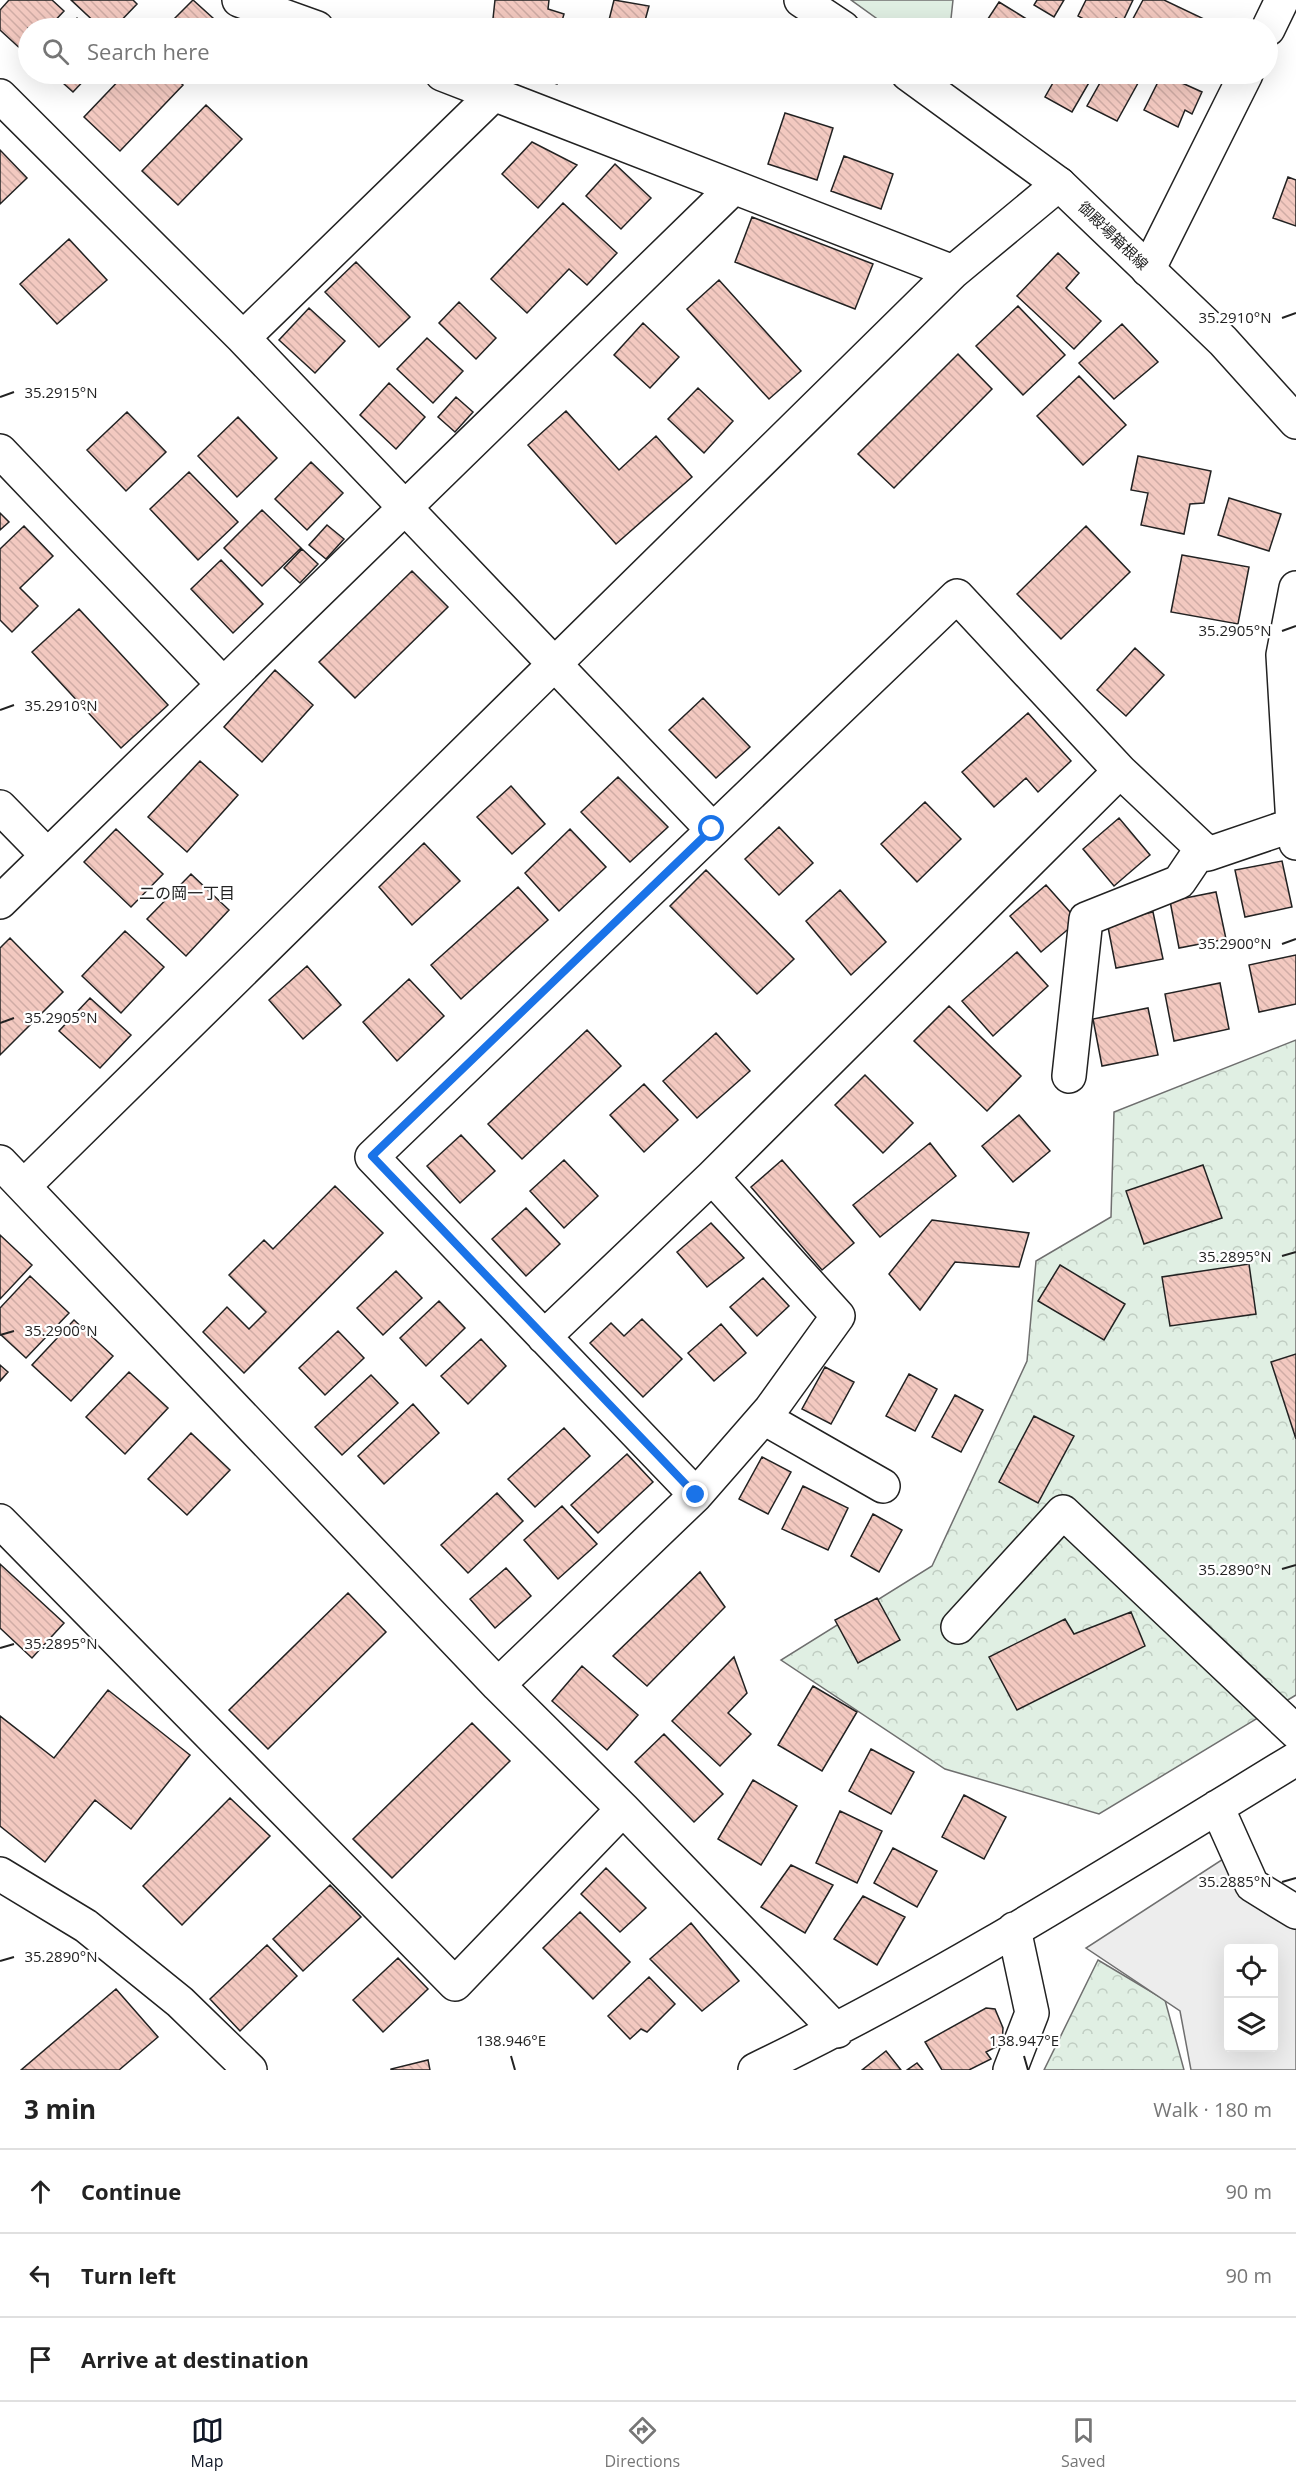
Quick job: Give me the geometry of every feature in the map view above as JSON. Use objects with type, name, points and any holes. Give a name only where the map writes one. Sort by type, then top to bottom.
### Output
[{"type":"street","points":[[238,0],[289,18]]},
{"type":"street","points":[[801,0],[828,18]]},
{"type":"street","points":[[1273,18],[1282,0]]},
{"type":"street","points":[[470,84],[953,272]]},
{"type":"street","name":"御殿場箱根線","points":[[922,84],[1059,184],[1223,341],[1296,422]]},
{"type":"street","points":[[1148,270],[1241,84]]},
{"type":"street","points":[[243,338],[495,93]]},
{"type":"street","points":[[0,96],[243,338],[406,506],[553,664],[712,829]]},
{"type":"street","points":[[24,1186],[953,272],[1059,184]]},
{"type":"street","points":[[0,902],[46,854],[733,188]]},
{"type":"street","points":[[0,451],[222,683]]},
{"type":"street","points":[[696,1495],[372,1156],[957,596],[1119,771],[1208,854],[1294,834],[1283,655],[1296,588]]},
{"type":"street","points":[[544,1337],[712,1177],[1119,771]]},
{"type":"street","points":[[0,807],[46,854]]},
{"type":"street","points":[[1069,1076],[1086,919],[1179,882],[1202,848]]},
{"type":"street","points":[[0,1162],[498,1685],[623,1809],[837,2031]]},
{"type":"street","points":[[498,1685],[696,1495],[764,1418],[838,1316],[712,1177]]},
{"type":"street","points":[[764,1418],[884,1486]]},
{"type":"street","points":[[958,1627],[1063,1512],[1296,1732]]},
{"type":"street","points":[[0,1521],[455,1984],[623,1809]]},
{"type":"street","points":[[755,2070],[837,2031],[1014,1929],[1296,1759]]},
{"type":"street","points":[[1217,1807],[1252,1885],[1296,1912]]},
{"type":"street","points":[[0,1874],[86,1926],[180,2002],[250,2070]]},
{"type":"street","points":[[1010,2070],[1032,2013],[1014,1929]]},
{"type":"green space","points":[[851,0],[953,0],[951,18],[876,18]]},
{"type":"green space","points":[[1296,1040],[1296,1695],[1099,1814],[945,1769],[781,1660],[932,1566],[1027,1361],[1036,1261],[1111,1217],[1114,1112]]},
{"type":"green space","points":[[1098,1960],[1165,2000],[1184,2070],[1044,2070]]},
{"type":"shaded area","points":[[1237,1850],[1296,1912],[1296,2070],[1191,2070],[1180,2011],[1086,1948]]},
{"type":"building","points":[[9,0],[52,0],[64,11],[57,18],[18,18],[18,47],[0,30],[0,10]]},
{"type":"building","points":[[71,0],[133,0],[137,4],[124,18],[90,18]]},
{"type":"building","points":[[193,0],[213,18],[175,18]]},
{"type":"building","points":[[495,0],[549,0],[548,9],[564,14],[563,18],[493,18]]},
{"type":"building","points":[[614,0],[649,6],[646,18],[610,18]]},
{"type":"building","points":[[1037,0],[1064,0],[1054,17],[1034,5]]},
{"type":"building","points":[[1086,0],[1133,0],[1124,18],[1082,18],[1078,16]]},
{"type":"building","points":[[1143,0],[1164,0],[1202,18],[1133,18]]},
{"type":"building","points":[[999,2],[1025,18],[989,18]]},
{"type":"building","points":[[64,84],[81,84],[73,92]]},
{"type":"building","points":[[115,84],[183,85],[120,151],[84,117]]},
{"type":"building","points":[[1052,84],[1088,84],[1072,112],[1045,97]]},
{"type":"building","points":[[1099,84],[1137,84],[1117,121],[1087,106]]},
{"type":"building","points":[[1157,84],[1184,84],[1202,92],[1192,114],[1185,110],[1178,127],[1144,110]]},
{"type":"building","points":[[206,105],[242,139],[178,205],[142,171]]},
{"type":"building","points":[[785,113],[833,128],[817,180],[768,164]]},
{"type":"building","points":[[532,142],[577,165],[538,208],[502,174]]},
{"type":"building","points":[[0,150],[27,178],[0,204]]},
{"type":"building","points":[[844,156],[893,174],[881,209],[831,191]]},
{"type":"building","points":[[615,164],[651,198],[621,229],[586,196]]},
{"type":"building","points":[[1288,177],[1296,180],[1296,226],[1273,218]]},
{"type":"building","points":[[563,203],[617,253],[587,285],[569,269],[527,313],[491,279]]},
{"type":"building","points":[[752,217],[873,264],[855,309],[735,262]]},
{"type":"building","points":[[69,239],[107,280],[57,324],[20,284]]},
{"type":"building","points":[[1058,253],[1079,273],[1066,288],[1101,321],[1074,349],[1017,296]]},
{"type":"building","points":[[356,262],[410,317],[379,347],[325,292]]},
{"type":"building","points":[[719,280],[801,371],[769,399],[687,309]]},
{"type":"building","points":[[459,302],[496,338],[476,359],[439,323]]},
{"type":"building","points":[[1018,306],[1065,355],[1023,395],[976,346]]},
{"type":"building","points":[[309,308],[345,341],[315,373],[279,340]]},
{"type":"building","points":[[643,323],[679,357],[650,388],[614,355]]},
{"type":"building","points":[[1122,324],[1158,362],[1114,399],[1079,363]]},
{"type":"building","points":[[427,338],[463,371],[433,403],[397,369]]},
{"type":"building","points":[[958,354],[992,389],[894,488],[858,454]]},
{"type":"building","points":[[1079,376],[1126,425],[1083,465],[1037,416]]},
{"type":"building","points":[[389,383],[425,417],[396,449],[360,415]]},
{"type":"building","points":[[698,388],[733,421],[704,453],[668,419]]},
{"type":"building","points":[[456,397],[473,412],[455,432],[438,417]]},
{"type":"building","points":[[566,411],[619,470],[656,436],[692,477],[616,544],[528,445]]},
{"type":"building","points":[[127,412],[166,452],[126,491],[87,450]]},
{"type":"building","points":[[238,417],[277,458],[237,497],[198,456]]},
{"type":"building","points":[[1138,456],[1211,471],[1204,503],[1190,504],[1184,534],[1141,525],[1148,493],[1131,490]]},
{"type":"building","points":[[311,462],[343,493],[307,530],[275,499]]},
{"type":"building","points":[[189,472],[238,522],[198,560],[150,509]]},
{"type":"building","points":[[1229,498],[1281,514],[1269,551],[1218,535]]},
{"type":"building","points":[[262,510],[301,548],[262,586],[224,548]]},
{"type":"building","points":[[0,513],[9,522],[0,530]]},
{"type":"building","points":[[327,525],[344,539],[326,559],[309,545]]},
{"type":"building","points":[[24,526],[53,556],[20,588],[38,606],[12,632],[0,620],[0,549]]},
{"type":"building","points":[[1086,526],[1130,572],[1061,639],[1017,594]]},
{"type":"building","points":[[302,549],[318,564],[300,583],[284,568]]},
{"type":"building","points":[[1182,555],[1249,567],[1238,624],[1171,612]]},
{"type":"building","points":[[221,560],[263,604],[233,633],[191,589]]},
{"type":"building","points":[[412,571],[448,607],[355,698],[319,662]]},
{"type":"building","points":[[79,609],[168,705],[121,748],[32,652]]},
{"type":"building","points":[[1135,648],[1164,675],[1126,716],[1097,690]]},
{"type":"building","points":[[275,670],[313,705],[262,762],[224,727]]},
{"type":"building","points":[[703,698],[750,747],[716,778],[669,730]]},
{"type":"building","points":[[1028,713],[1071,761],[1038,792],[1026,778],[994,807],[962,772]]},
{"type":"building","points":[[200,761],[238,795],[187,852],[148,817]]},
{"type":"building","points":[[618,777],[668,827],[630,862],[581,812]]},
{"type":"building","points":[[511,786],[545,824],[512,854],[477,817]]},
{"type":"building","points":[[925,802],[961,839],[917,882],[881,844]]},
{"type":"building","points":[[1119,818],[1150,855],[1114,886],[1083,849]]},
{"type":"building","points":[[779,827],[813,863],[779,895],[745,859]]},
{"type":"building","points":[[116,829],[163,874],[131,907],[84,862]]},
{"type":"building","points":[[570,829],[606,867],[559,911],[525,873]]},
{"type":"building","points":[[424,843],[460,881],[412,925],[379,887]]},
{"type":"building","points":[[1282,861],[1292,907],[1245,917],[1235,870]]},
{"type":"building","points":[[706,870],[794,959],[757,994],[670,906]]},
{"type":"building","points":[[191,874],[229,910],[186,956],[147,919]]},
{"type":"building","points":[[1046,885],[1078,921],[1041,952],[1010,916]]},
{"type":"building","points":[[518,887],[548,920],[461,999],[431,965]]},
{"type":"building","points":[[840,890],[886,942],[851,975],[806,921]]},
{"type":"building","points":[[1216,892],[1226,939],[1179,948],[1170,901]]},
{"type":"building","points":[[1153,912],[1163,959],[1116,968],[1107,922]]},
{"type":"building","points":[[125,931],[164,967],[121,1013],[82,976]]},
{"type":"building","points":[[10,938],[63,992],[0,1055],[0,948]]},
{"type":"building","points":[[1017,952],[1048,986],[993,1036],[962,1001]]},
{"type":"building","points":[[1296,955],[1296,1004],[1259,1012],[1249,965]]},
{"type":"building","points":[[307,966],[341,1005],[303,1039],[269,1000]]},
{"type":"building","points":[[409,979],[444,1016],[397,1061],[363,1022]]},
{"type":"building","points":[[1220,983],[1229,1029],[1174,1041],[1165,994]]},
{"type":"building","points":[[90,998],[131,1035],[100,1068],[59,1031]]},
{"type":"building","points":[[949,1006],[1021,1076],[987,1111],[914,1041]]},
{"type":"building","points":[[1148,1008],[1158,1055],[1102,1066],[1093,1019]]},
{"type":"building","points":[[587,1030],[621,1066],[522,1159],[488,1124]]},
{"type":"building","points":[[716,1033],[750,1071],[697,1118],[663,1081]]},
{"type":"building","points":[[865,1075],[913,1123],[883,1153],[835,1105]]},
{"type":"building","points":[[644,1084],[678,1120],[644,1152],[610,1115]]},
{"type":"building","points":[[1019,1115],[1050,1151],[1013,1182],[982,1146]]},
{"type":"building","points":[[461,1135],[495,1171],[460,1203],[427,1166]]},
{"type":"building","points":[[930,1143],[956,1176],[880,1237],[853,1205]]},
{"type":"building","points":[[564,1160],[598,1196],[564,1228],[530,1191]]},
{"type":"building","points":[[782,1160],[854,1243],[822,1270],[751,1187]]},
{"type":"building","points":[[1203,1165],[1222,1218],[1144,1244],[1126,1191]]},
{"type":"building","points":[[335,1186],[383,1233],[244,1373],[203,1332],[227,1307],[249,1329],[266,1312],[229,1275],[264,1240],[273,1249]]},
{"type":"building","points":[[526,1208],[560,1244],[526,1276],[492,1239]]},
{"type":"building","points":[[932,1220],[1029,1233],[1019,1267],[955,1262],[920,1310],[889,1274]]},
{"type":"building","points":[[711,1223],[744,1258],[707,1287],[677,1252]]},
{"type":"building","points":[[0,1235],[32,1265],[0,1299]]},
{"type":"building","points":[[1249,1264],[1256,1314],[1170,1326],[1162,1277]]},
{"type":"building","points":[[1060,1265],[1125,1304],[1104,1340],[1038,1301]]},
{"type":"building","points":[[396,1271],[422,1298],[383,1335],[357,1308]]},
{"type":"building","points":[[30,1276],[69,1313],[26,1358],[0,1334],[0,1308]]},
{"type":"building","points":[[763,1278],[789,1306],[757,1336],[730,1307]]},
{"type":"building","points":[[439,1301],[465,1328],[426,1366],[400,1338]]},
{"type":"building","points":[[642,1319],[682,1359],[643,1397],[590,1343],[611,1323],[624,1336]]},
{"type":"building","points":[[74,1320],[113,1356],[71,1401],[32,1365]]},
{"type":"building","points":[[721,1324],[746,1353],[714,1381],[688,1353]]},
{"type":"building","points":[[338,1331],[364,1358],[325,1395],[299,1368]]},
{"type":"building","points":[[481,1339],[506,1366],[468,1404],[441,1376]]},
{"type":"building","points":[[1296,1354],[1296,1439],[1271,1362]]},
{"type":"building","points":[[0,1365],[8,1372],[0,1381]]},
{"type":"building","points":[[825,1367],[854,1382],[831,1424],[802,1409]]},
{"type":"building","points":[[129,1372],[168,1408],[125,1454],[86,1417]]},
{"type":"building","points":[[909,1374],[937,1389],[915,1431],[886,1416]]},
{"type":"building","points":[[371,1375],[398,1403],[342,1455],[315,1427]]},
{"type":"building","points":[[955,1395],[983,1410],[961,1452],[932,1437]]},
{"type":"building","points":[[413,1404],[439,1433],[384,1484],[358,1456]]},
{"type":"building","points":[[1034,1416],[1074,1436],[1038,1503],[999,1482]]},
{"type":"building","points":[[564,1428],[590,1456],[535,1507],[508,1479]]},
{"type":"building","points":[[191,1433],[230,1470],[187,1515],[148,1479]]},
{"type":"building","points":[[627,1454],[653,1482],[598,1533],[571,1505]]},
{"type":"building","points":[[762,1457],[791,1472],[768,1514],[739,1499]]},
{"type":"building","points":[[803,1486],[848,1508],[828,1550],[782,1529]]},
{"type":"building","points":[[497,1493],[523,1521],[468,1573],[441,1545]]},
{"type":"building","points":[[562,1506],[597,1544],[558,1579],[524,1540]]},
{"type":"building","points":[[873,1514],[902,1530],[879,1572],[851,1556]]},
{"type":"building","points":[[0,1564],[64,1623],[32,1658],[0,1628]]},
{"type":"building","points":[[506,1568],[531,1596],[495,1628],[470,1599]]},
{"type":"building","points":[[700,1572],[725,1607],[647,1686],[613,1656]]},
{"type":"building","points":[[348,1593],[386,1632],[268,1749],[229,1710]]},
{"type":"building","points":[[877,1598],[900,1640],[858,1663],[835,1620]]},
{"type":"building","points":[[1131,1612],[1145,1646],[1017,1710],[989,1657],[1065,1619],[1074,1634]]},
{"type":"building","points":[[734,1657],[747,1693],[728,1713],[751,1734],[720,1766],[672,1721]]},
{"type":"building","points":[[582,1666],[638,1715],[607,1750],[552,1701]]},
{"type":"building","points":[[813,1686],[857,1712],[822,1771],[778,1745]]},
{"type":"building","points":[[108,1690],[190,1755],[131,1829],[95,1800],[45,1862],[0,1826],[0,1716],[54,1758]]},
{"type":"building","points":[[472,1723],[510,1761],[392,1878],[353,1839]]},
{"type":"building","points":[[664,1734],[723,1794],[694,1822],[635,1762]]},
{"type":"building","points":[[871,1749],[914,1772],[891,1814],[849,1791]]},
{"type":"building","points":[[753,1780],[797,1806],[761,1865],[718,1839]]},
{"type":"building","points":[[964,1795],[1006,1817],[984,1859],[942,1837]]},
{"type":"building","points":[[230,1798],[270,1836],[182,1925],[143,1886]]},
{"type":"building","points":[[840,1811],[882,1831],[857,1883],[816,1863]]},
{"type":"building","points":[[893,1848],[937,1871],[917,1907],[874,1883]]},
{"type":"building","points":[[791,1865],[833,1885],[805,1933],[761,1907]]},
{"type":"building","points":[[606,1868],[646,1908],[620,1932],[581,1894]]},
{"type":"building","points":[[330,1885],[361,1917],[303,1971],[273,1939]]},
{"type":"building","points":[[863,1896],[905,1917],[877,1965],[834,1939]]},
{"type":"building","points":[[580,1912],[630,1962],[593,1999],[543,1948]]},
{"type":"building","points":[[691,1923],[739,1981],[702,2011],[650,1959]]},
{"type":"building","points":[[267,1945],[297,1976],[240,2031],[210,1999]]},
{"type":"building","points":[[398,1958],[428,1989],[383,2032],[353,2000]]},
{"type":"building","points":[[649,1977],[675,2004],[647,2032],[641,2029],[630,2039],[608,2016]]},
{"type":"building","points":[[116,1989],[158,2037],[119,2070],[21,2070]]},
{"type":"building","points":[[986,2008],[995,2009],[1003,2028],[1002,2044],[986,2052],[991,2059],[969,2070],[942,2070],[925,2042]]},
{"type":"building","points":[[886,2051],[901,2070],[862,2070]]},
{"type":"building","points":[[428,2060],[430,2070],[391,2070],[391,2069]]},
{"type":"building","points":[[917,2063],[923,2070],[907,2070]]},
{"type":"district","name":"二の岡一丁目","points":[[187,893]]},
{"type":"route","points":[[696,1495],[372,1156],[712,829]]}]
